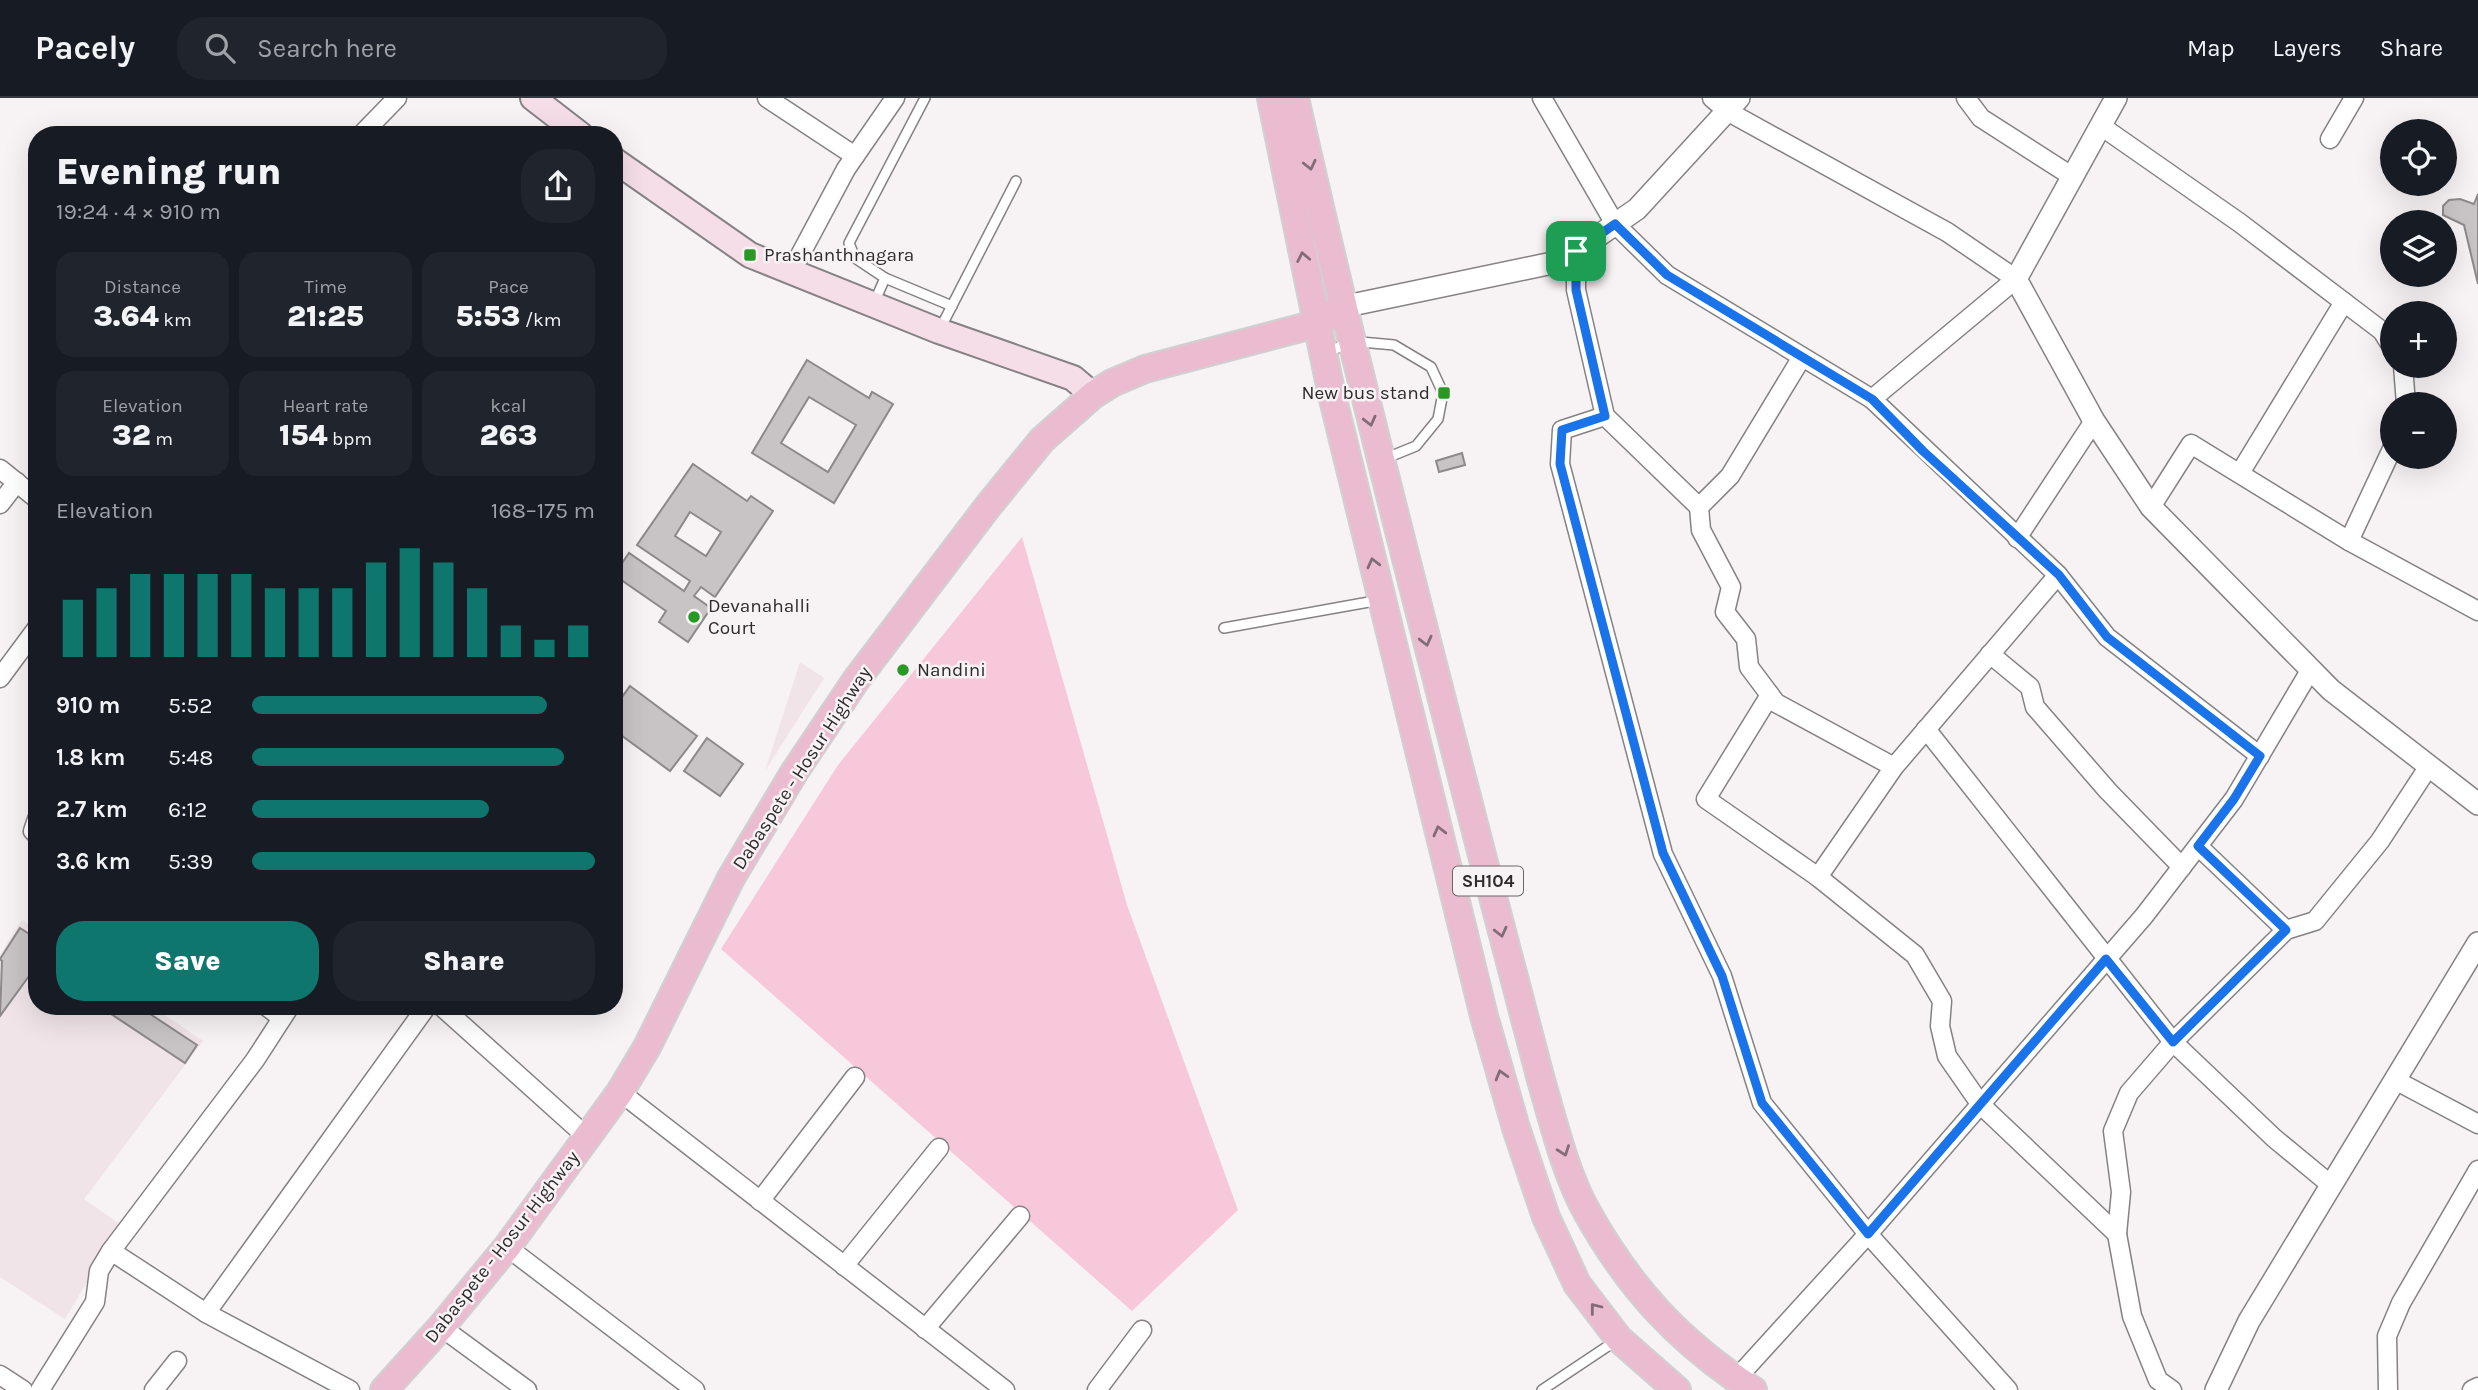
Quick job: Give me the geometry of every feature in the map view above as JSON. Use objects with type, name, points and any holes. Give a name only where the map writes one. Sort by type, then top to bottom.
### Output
[{"type":"main road","points":[[533,98],[569,126]]},
{"type":"main road","points":[[1271,98],[1316,324]]},
{"type":"main road","points":[[1295,98],[1342,307]]},
{"type":"main road","points":[[623,166],[750,255],[939,331],[1073,378],[1093,395]]},
{"type":"main road","name":"Dabaspete - Hosur Highway","points":[[384,1390],[442,1327],[507,1247],[589,1138],[647,1046],[731,878],[826,726],[989,505],[1042,440],[1093,395],[1145,369],[1316,324],[1342,307]]},
{"type":"main road","name":"SH104","points":[[1342,307],[1514,982],[1552,1116],[1585,1209],[1622,1269],[1651,1307],[1684,1340],[1744,1385]]},
{"type":"main road","name":"SH104","points":[[1316,324],[1485,1016],[1516,1128],[1545,1217],[1577,1284],[1619,1339],[1677,1390]]},
{"type":"street","points":[[369,126],[397,98]]},
{"type":"street","points":[[767,98],[855,156]]},
{"type":"street","points":[[790,272],[855,156],[895,98]]},
{"type":"street","points":[[1542,98],[1615,224],[1667,275],[1872,399],[2059,575],[2107,637],[2260,756]]},
{"type":"street","points":[[1966,98],[1981,118],[2073,177]]},
{"type":"street","points":[[1872,399],[2016,279],[2116,98]]},
{"type":"street","points":[[2330,139],[2354,98]]},
{"type":"street","points":[[1342,307],[1562,261],[1637,209],[1726,102],[1947,232],[2016,279],[2094,421],[2151,507],[2331,690],[2478,804]]},
{"type":"street","points":[[2101,127],[2240,223],[2380,329]]},
{"type":"street","points":[[1576,251],[1576,290],[1605,416],[1699,507],[1701,530],[1731,587],[1725,612],[1746,639],[1749,667],[1776,703],[1894,767]]},
{"type":"street","points":[[2240,473],[2344,302]]},
{"type":"street","points":[[1699,507],[1730,476],[1802,357]]},
{"type":"street","points":[[1605,416],[1562,430],[1560,464],[1663,853],[1722,976],[1762,1103],[1868,1234],[2008,1390]]},
{"type":"street","points":[[2017,538],[2094,421]]},
{"type":"street","points":[[2151,507],[2191,444],[2349,541],[2478,611]]},
{"type":"street","points":[[0,469],[28,491]]},
{"type":"street","points":[[2349,541],[2383,469]]},
{"type":"street","points":[[0,504],[17,482]]},
{"type":"street","points":[[1818,877],[1894,767],[2059,575]]},
{"type":"street","points":[[0,678],[28,640]]},
{"type":"street","points":[[1990,654],[2031,687],[2035,707],[2108,790],[2182,867]]},
{"type":"street","points":[[1744,1385],[1868,1234],[2182,867],[2234,799],[2311,669]]},
{"type":"street","points":[[1770,695],[1706,799],[1818,877],[1915,956],[1942,1002],[1940,1026],[1947,1056],[1980,1105],[2117,1234]]},
{"type":"street","points":[[1926,729],[2029,855],[2106,959],[2173,1042],[2274,1138],[2331,1185]]},
{"type":"street","points":[[2172,1390],[2158,1380],[2132,1316],[2117,1234],[2121,1192],[2113,1131],[2129,1093],[2173,1042],[2286,930],[2315,921],[2380,841],[2429,766]]},
{"type":"street","points":[[2198,846],[2286,930]]},
{"type":"street","points":[[2216,1390],[2249,1321],[2478,943]]},
{"type":"street","points":[[40,1390],[95,1302],[99,1271],[111,1251],[247,1071],[284,1015]]},
{"type":"street","points":[[206,1313],[421,1015]]},
{"type":"street","points":[[451,1015],[589,1138]]},
{"type":"street","points":[[760,1201],[855,1077]]},
{"type":"street","points":[[2395,1080],[2478,1124]]},
{"type":"street","points":[[620,1092],[1005,1390]]},
{"type":"street","points":[[844,1266],[939,1148]]},
{"type":"street","points":[[2388,1390],[2387,1336],[2401,1303],[2471,1195],[2478,1170]]},
{"type":"street","points":[[925,1329],[1020,1216]]},
{"type":"street","points":[[507,1247],[695,1390]]},
{"type":"street","points":[[111,1251],[206,1313],[350,1390]]},
{"type":"street","points":[[442,1327],[527,1390]]},
{"type":"street","points":[[1097,1390],[1142,1330]]},
{"type":"street","points":[[154,1390],[177,1361]]},
{"type":"street","points":[[0,1375],[23,1390]]},
{"type":"street","points":[[2472,1390],[2478,1387]]},
{"type":"lane","points":[[925,98],[849,243],[855,258],[885,278],[952,306]]},
{"type":"lane","points":[[939,331],[1016,181]]},
{"type":"lane","points":[[873,304],[885,278]]},
{"type":"lane","points":[[1323,355],[1350,341],[1394,345],[1432,367],[1443,393],[1438,419],[1416,446],[1380,460]]},
{"type":"lane","points":[[1224,628],[1382,600]]},
{"type":"lane","points":[[1542,1390],[1619,1339]]},
{"type":"shaded area","points":[[1022,537],[1127,905],[1238,1210],[1132,1311],[721,949],[838,765]]},
{"type":"shaded area","points":[[800,662],[824,678],[765,771]]},
{"type":"shaded area","points":[[22,920],[28,924],[28,1015],[164,1015],[203,1041],[84,1199],[121,1225],[65,1319],[0,1277],[0,955]]},
{"type":"building","points":[[2478,194],[2478,284],[2464,225],[2457,222],[2457,210],[2443,210],[2449,200],[2460,199],[2474,204]]},
{"type":"building","points":[[807,360],[869,398],[872,392],[893,404],[834,503],[752,453]],"holes":[[[809,397],[856,425],[828,472],[781,443]]]},
{"type":"building","points":[[1462,453],[1465,465],[1439,472],[1436,461]]},
{"type":"building","points":[[693,464],[747,501],[751,496],[773,511],[715,597],[701,587],[694,596],[711,608],[688,642],[659,622],[666,611],[623,581],[623,562],[629,553],[684,591],[690,581],[637,545]],"holes":[[[690,512],[721,532],[706,556],[675,536]]]},
{"type":"building","points":[[630,686],[697,736],[670,771],[623,737],[623,696]]},
{"type":"building","points":[[707,738],[743,764],[720,796],[684,771]]},
{"type":"building","points":[[20,928],[28,933],[28,977],[0,1016],[2,961],[0,959]]},
{"type":"building","points":[[113,1015],[152,1015],[197,1045],[185,1063]]},
{"type":"place","name":"Prashanthnagara","points":[[750,255]]},
{"type":"place","name":"New bus stand","points":[[1444,393]]},
{"type":"place","name":"Devanahalli Court","points":[[694,617]]},
{"type":"place","name":"Nandini","points":[[903,670]]},
{"type":"route","points":[[1615,224],[1667,275],[1872,399],[1923,451],[2059,575],[2107,637],[2260,756],[2234,799],[2198,846],[2286,930],[2173,1042],[2106,959],[1868,1234],[1762,1103],[1722,976],[1663,853],[1560,464],[1562,430],[1605,416],[1576,290],[1576,251],[1615,224]]}]
